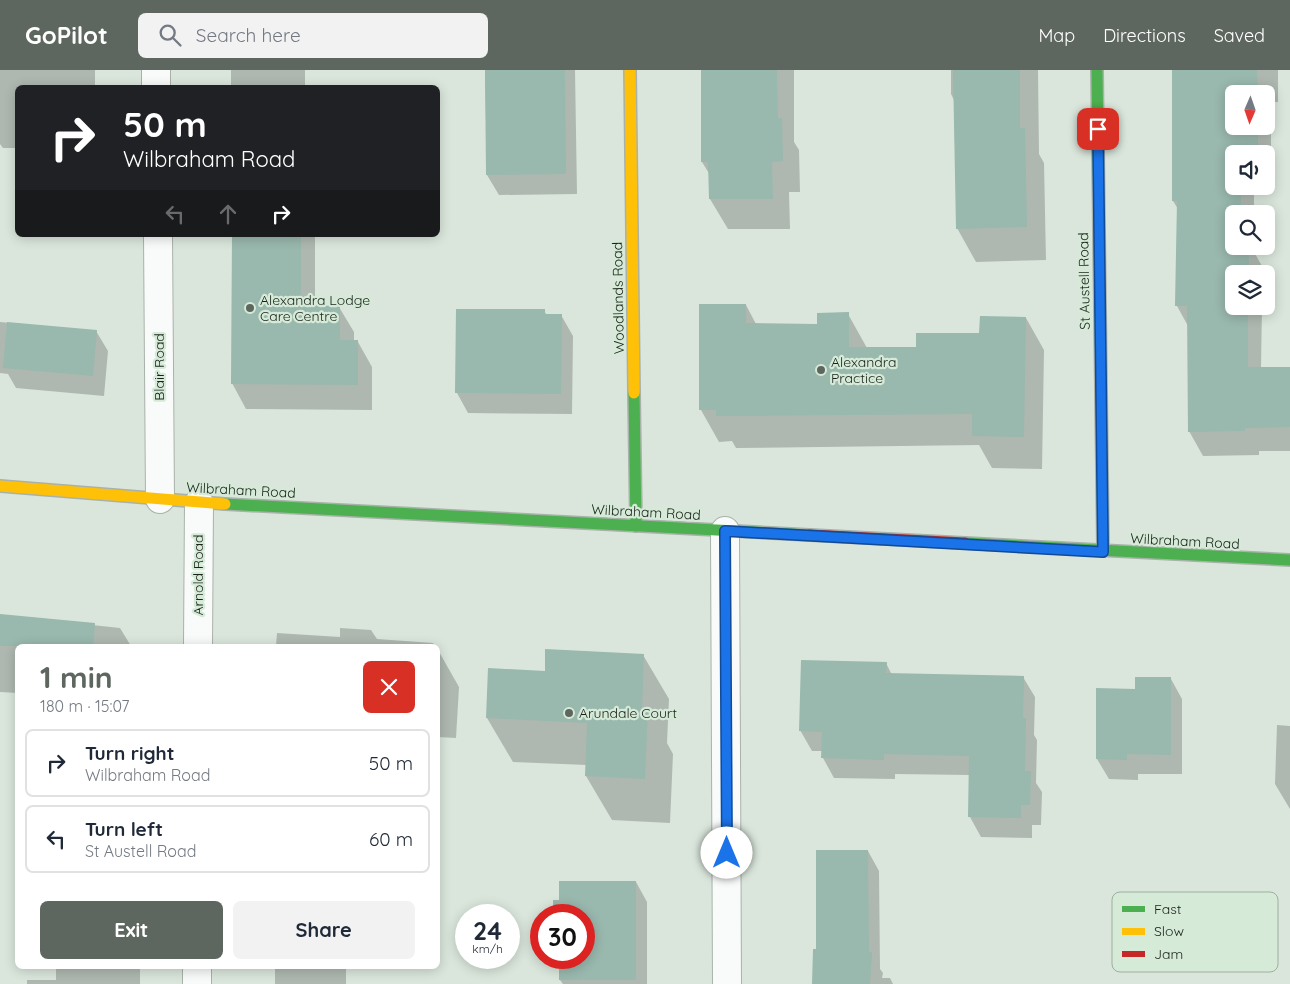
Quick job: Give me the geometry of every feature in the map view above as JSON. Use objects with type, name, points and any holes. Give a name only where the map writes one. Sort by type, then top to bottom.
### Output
[{"type":"main road","name":"Woodlands Road","points":[[630,70],[636,526]]},
{"type":"main road","name":"St Austell Road","points":[[1097,70],[1103,552]]},
{"type":"main road","name":"Wilbraham Road","points":[[0,486],[199,503],[1103,552],[1290,560]]},
{"type":"street","points":[[156,70],[156,85]]},
{"type":"street","name":"Blair Road","points":[[158,237],[160,499]]},
{"type":"street","name":"Arnold Road","points":[[198,644],[199,503]]},
{"type":"street","points":[[725,531],[727,984]]},
{"type":"street","points":[[197,969],[197,984]]},
{"type":"building","points":[[485,70],[565,70],[566,174],[486,175]]},
{"type":"building","points":[[701,70],[777,70],[778,118],[782,118],[783,161],[772,162],[773,199],[709,199],[708,162],[701,162]]},
{"type":"building","points":[[953,70],[1020,70],[1020,128],[1025,128],[1027,227],[956,229]]},
{"type":"building","points":[[1172,70],[1257,70],[1258,85],[1225,85],[1225,135],[1258,135],[1258,145],[1225,145],[1225,195],[1241,195],[1241,205],[1225,205],[1225,255],[1249,255],[1249,265],[1225,265],[1225,315],[1248,315],[1248,367],[1290,367],[1290,427],[1245,428],[1245,431],[1188,432],[1187,306],[1175,306],[1177,201],[1172,201]]},
{"type":"building","name":"Alexandra Lodge Care Centre","points":[[232,237],[301,237],[301,305],[340,306],[340,340],[358,340],[358,385],[231,384]]},
{"type":"building","points":[[699,304],[746,304],[746,323],[817,324],[817,313],[849,312],[849,347],[916,347],[916,333],[979,333],[980,316],[1026,317],[1024,437],[972,436],[972,414],[716,416],[716,410],[699,410]]},
{"type":"building","points":[[456,309],[545,309],[545,314],[562,314],[561,394],[455,393]]},
{"type":"building","points":[[7,322],[97,330],[93,376],[3,368]]},
{"type":"building","points":[[0,614],[95,623],[93,644],[15,644],[15,646],[0,646]]},
{"type":"building","name":"Arundale Court","points":[[545,649],[644,654],[642,708],[648,709],[645,779],[585,776],[587,723],[486,718],[488,668],[545,671]]},
{"type":"building","points":[[801,660],[887,662],[886,673],[1024,676],[1023,718],[1026,718],[1025,771],[1031,771],[1030,805],[1021,805],[1021,818],[968,817],[969,756],[884,754],[884,760],[821,758],[822,732],[799,731]]},
{"type":"building","points":[[1135,677],[1171,677],[1171,755],[1127,754],[1127,760],[1096,759],[1096,688],[1135,689]]},
{"type":"building","points":[[816,850],[868,850],[869,952],[872,952],[870,984],[812,984],[813,949],[816,949]]},
{"type":"building","points":[[559,881],[636,881],[636,980],[559,980],[559,969],[595,969],[595,904],[553,904],[553,900],[559,900]]},
{"type":"traffic: fast","points":[[1097,70],[1103,551]]},
{"type":"traffic: fast","points":[[634,393],[636,526]]},
{"type":"traffic: fast","points":[[225,504],[810,535]]},
{"type":"traffic: fast","points":[[965,543],[1290,560]]},
{"type":"traffic: slow","points":[[630,70],[634,393]]},
{"type":"traffic: slow","points":[[0,486],[225,504]]},
{"type":"traffic: jam","points":[[810,535],[965,543]]},
{"type":"place","name":"Alexandra Lodge Care Centre","points":[[250,308]]},
{"type":"place","name":"Alexandra Practice","points":[[821,370]]},
{"type":"place","name":"Arundale Court","points":[[569,713]]},
{"type":"route","points":[[727,853],[725,531],[1103,552],[1098,129]]}]
